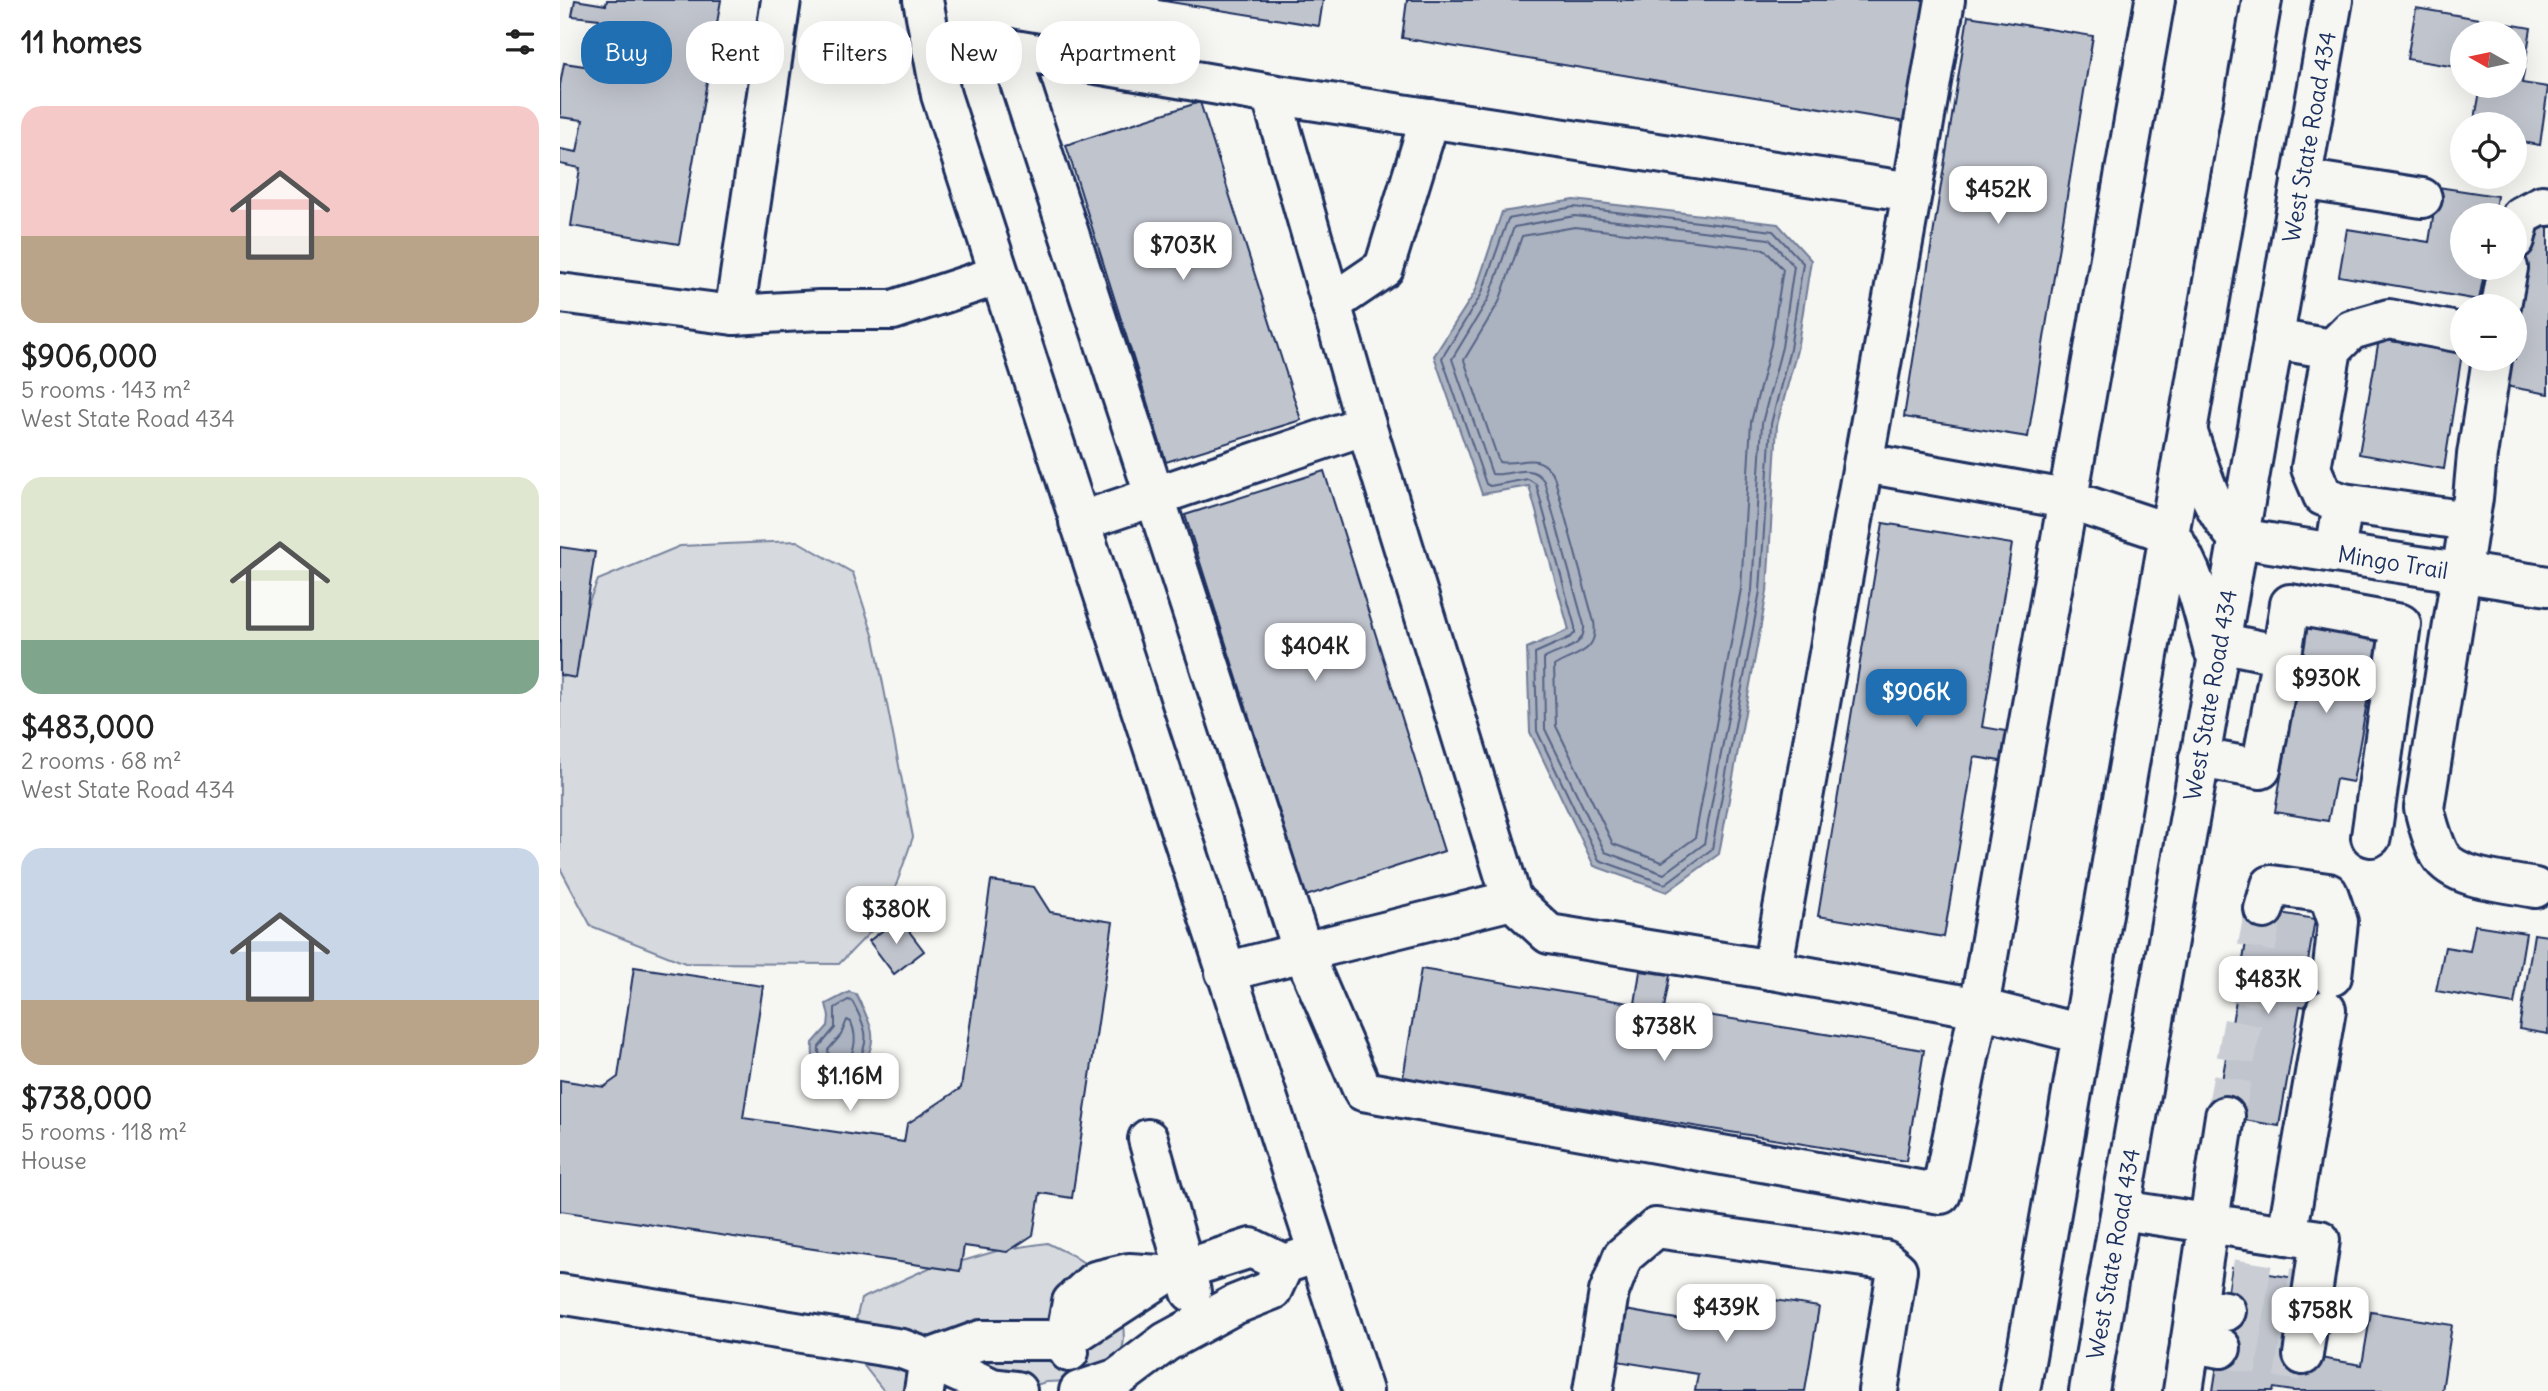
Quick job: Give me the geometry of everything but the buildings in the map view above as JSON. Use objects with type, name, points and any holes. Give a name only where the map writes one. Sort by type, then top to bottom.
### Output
[{"type":"main road","points":[[734,315],[781,0]]},
{"type":"main road","points":[[923,0],[927,21]]},
{"type":"main road","points":[[1772,970],[1865,463],[1945,0]]},
{"type":"main road","points":[[1020,84],[1303,952],[1363,1091],[1941,1194],[1979,1008],[2155,0]]},
{"type":"main road","points":[[2020,1391],[2262,0]]},
{"type":"main road","name":"West State Road 434","points":[[2089,1391],[2333,0]]},
{"type":"main road","points":[[1022,51],[1271,94],[1912,192]]},
{"type":"main road","points":[[939,84],[1225,972],[1301,1258],[1363,1391]]},
{"type":"main road","points":[[1271,94],[1366,425],[1512,900],[1549,934],[1772,970],[1979,1008],[2082,1034]]},
{"type":"main road","points":[[1331,304],[1384,268],[1430,118]]},
{"type":"main road","points":[[2301,179],[2422,198]]},
{"type":"main road","points":[[2527,213],[2542,205],[2548,206]]},
{"type":"main road","points":[[560,293],[734,315],[820,310],[893,310],[999,275]]},
{"type":"main road","points":[[2450,331],[2389,318],[2351,330],[2332,349],[2311,468],[2323,496],[2343,503],[2469,521]]},
{"type":"main road","points":[[2273,339],[2332,349]]},
{"type":"main road","points":[[2491,371],[2424,808],[2441,857],[2461,873],[2535,888]]},
{"type":"main road","points":[[1079,522],[1366,425]]},
{"type":"main road","points":[[2187,431],[2213,505],[2223,523],[2238,538]]},
{"type":"main road","points":[[1865,463],[2066,499],[2169,533],[2184,555],[2196,581],[2218,652],[2282,655]]},
{"type":"main road","points":[[2335,553],[2343,503]]},
{"type":"main road","name":"Mingo Trail","points":[[2238,538],[2548,586]]},
{"type":"main road","points":[[2371,837],[2409,564]]},
{"type":"main road","points":[[2199,758],[2261,769],[2290,604],[2402,624]]},
{"type":"main road","points":[[2264,909],[2271,885],[2329,893],[2338,922],[2329,993],[2287,1235]]},
{"type":"main road","points":[[1225,972],[1512,900]]},
{"type":"main road","points":[[2187,1391],[2210,1310],[2207,1223],[2225,1116]]},
{"type":"main road","points":[[1148,1139],[1173,1272],[1201,1323]]},
{"type":"main road","points":[[2121,1210],[2320,1240],[2301,1316]]},
{"type":"main road","points":[[1593,1391],[1609,1292],[1618,1268],[1623,1256],[1656,1228],[1885,1260],[1897,1270],[1878,1391]]},
{"type":"main road","points":[[927,1375],[981,1340],[1065,1340],[1173,1272],[1251,1248],[1301,1258]]},
{"type":"main road","points":[[1065,1340],[1081,1391],[1118,1378],[1166,1342],[1234,1306],[1272,1290],[1301,1258]]},
{"type":"main road","points":[[560,1294],[902,1349],[927,1375],[1017,1391]]},
{"type":"shaded area","points":[[797,541],[853,573],[874,638],[913,837],[885,917],[839,964],[685,963],[591,926],[560,868],[560,670],[598,580],[680,546]]},
{"type":"shaded area","points":[[1047,1243],[1095,1270],[1123,1320],[1124,1340],[1118,1371],[1095,1380],[1046,1382],[1015,1391],[884,1391],[861,1362],[852,1337],[861,1299],[931,1267],[1000,1250]]},
{"type":"water","points":[[1574,200],[1778,224],[1811,260],[1797,350],[1777,425],[1767,592],[1719,854],[1667,892],[1594,866],[1530,732],[1527,648],[1569,630],[1529,486],[1482,494],[1434,356],[1475,292],[1502,212]]},
{"type":"water","points":[[849,992],[856,994],[860,1002],[871,1028],[872,1039],[864,1064],[856,1074],[846,1081],[836,1083],[827,1080],[818,1069],[813,1057],[813,1043],[828,1026],[826,1004]]},
{"type":"tunnel","points":[[2225,1116],[2264,909]]},
{"type":"tunnel","points":[[2231,1278],[2294,1288]]},
{"type":"tunnel","points":[[2226,1311],[2289,1320]]},
{"type":"tunnel","points":[[2221,1348],[2302,1362]]}]
